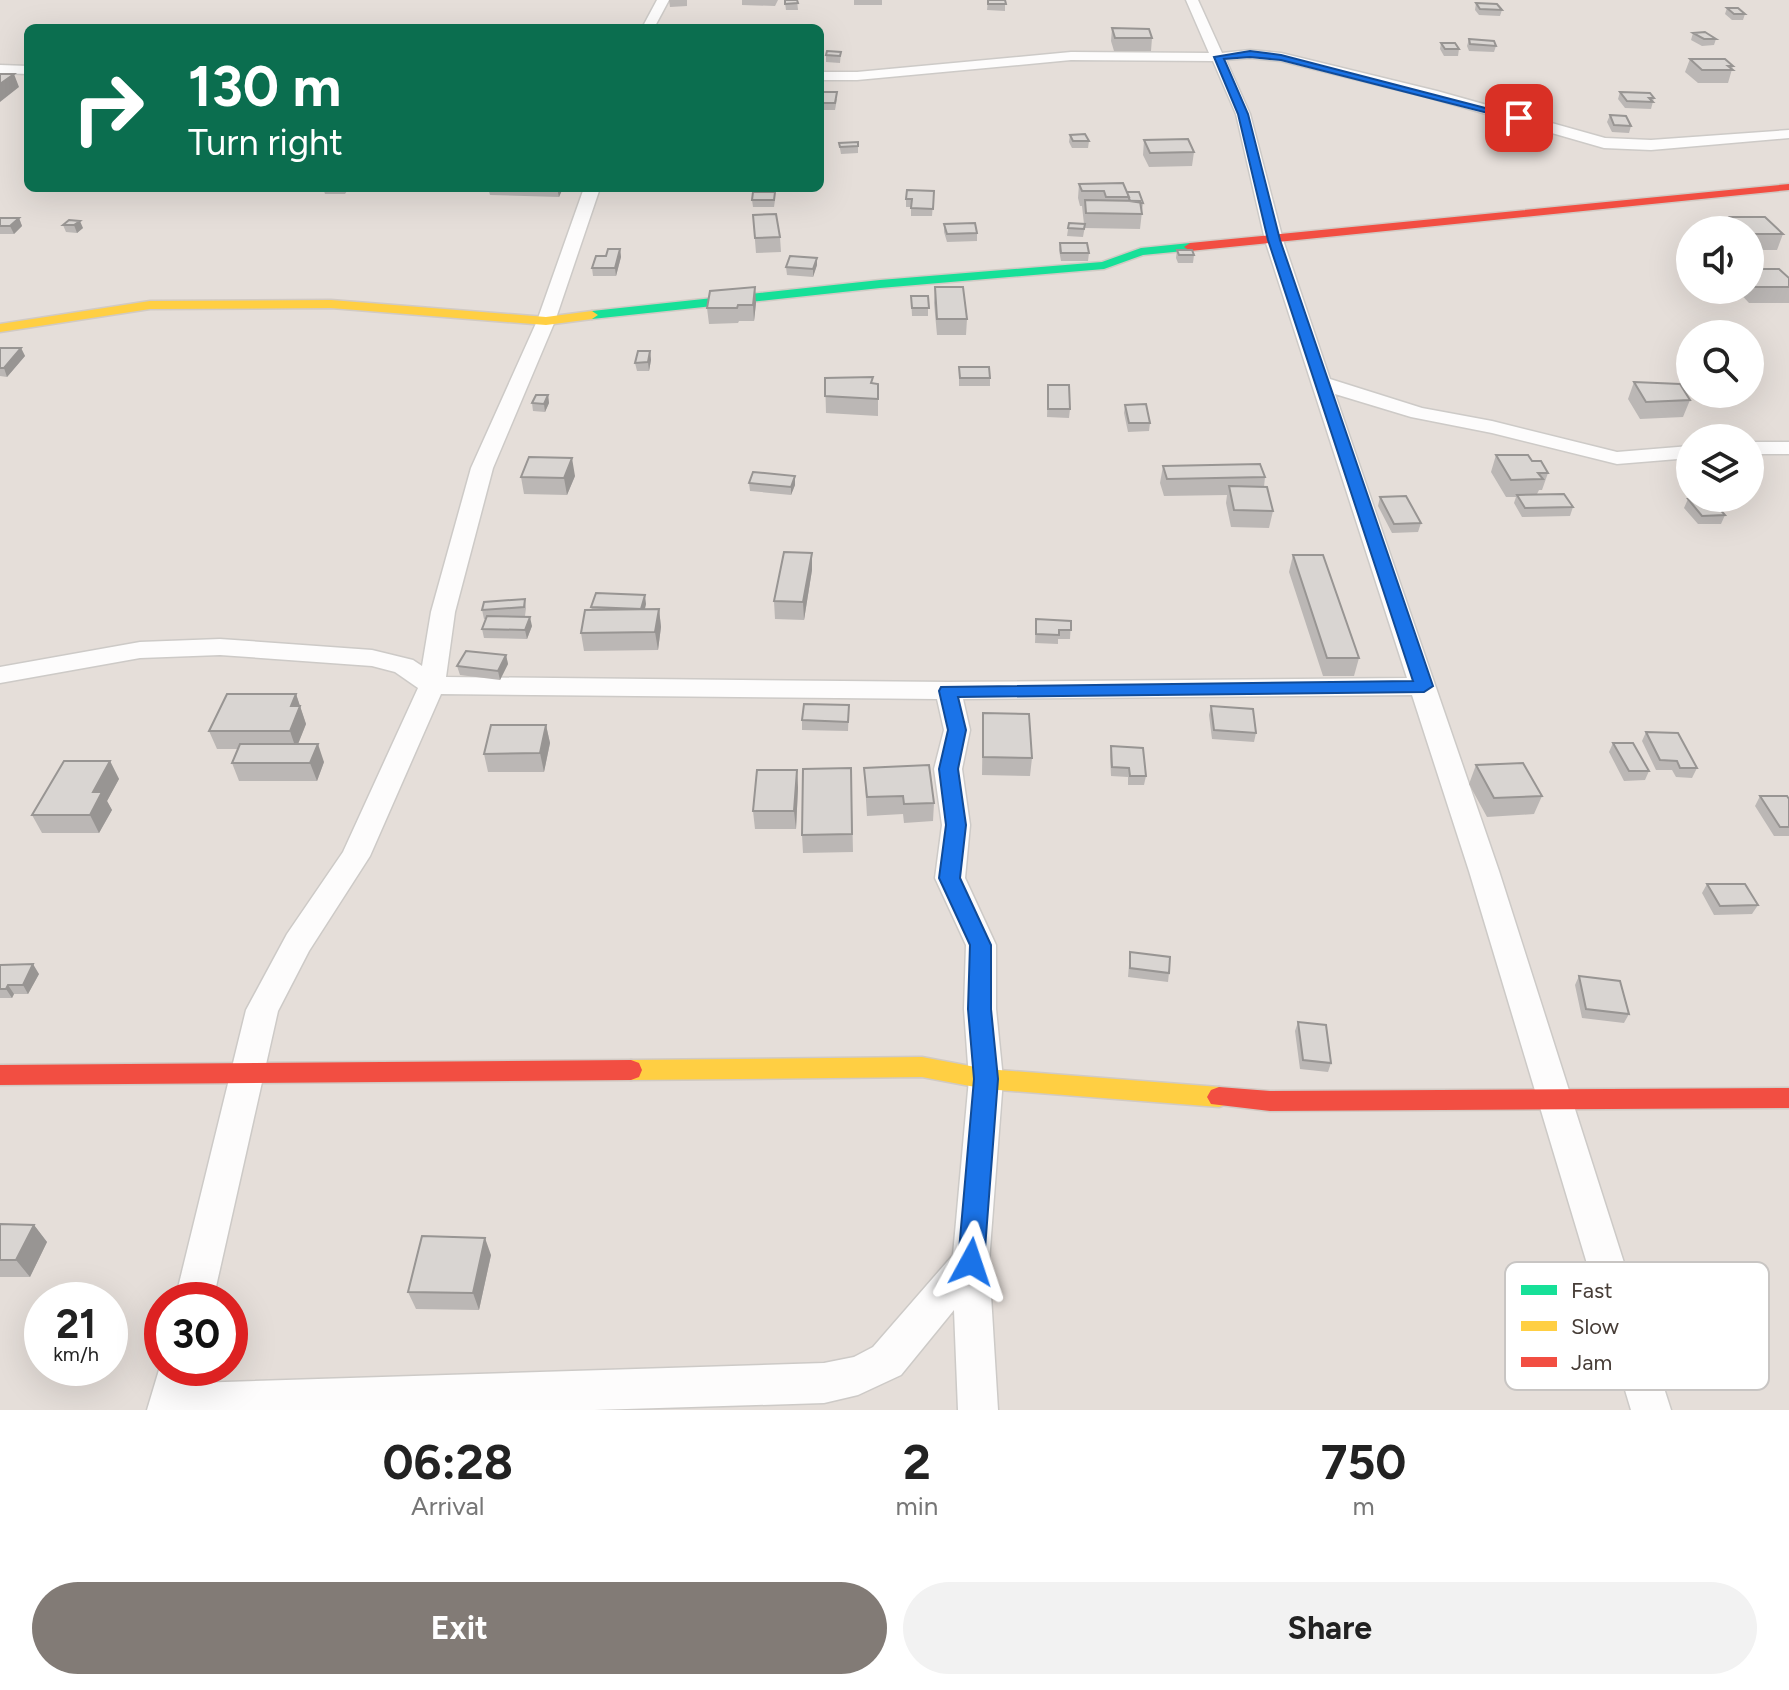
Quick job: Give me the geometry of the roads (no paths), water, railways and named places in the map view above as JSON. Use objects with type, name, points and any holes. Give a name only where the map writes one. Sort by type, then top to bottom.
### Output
[{"type":"street","points":[[650,24],[663,0]]},
{"type":"street","points":[[1192,0],[1243,114],[1274,240],[1424,686],[1605,1262]]},
{"type":"street","points":[[824,76],[857,76],[1071,56],[1218,57],[1250,54],[1281,57],[1495,110],[1567,134],[1627,146],[1789,134]]},
{"type":"street","points":[[0,69],[24,70]]},
{"type":"street","points":[[0,328],[150,305],[331,304],[546,321],[696,302],[758,299],[880,284],[1104,265],[1141,252],[1789,187]]},
{"type":"street","points":[[198,1282],[262,1010],[298,943],[356,856],[432,685],[443,612],[482,468],[546,321],[591,192]]},
{"type":"street","points":[[1322,383],[1418,413],[1492,427],[1617,458],[1676,453]]},
{"type":"street","points":[[1764,450],[1784,453]]},
{"type":"street","points":[[0,675],[140,650],[220,647],[372,658],[404,666],[432,685],[948,691],[1424,686]]},
{"type":"street","points":[[948,691],[957,730],[948,769],[956,825],[950,878],[981,945],[980,1009],[986,1079],[971,1262],[978,1410]]},
{"type":"street","points":[[0,1075],[922,1067],[986,1079],[1270,1101],[1789,1098]]},
{"type":"street","points":[[171,1394],[824,1383],[858,1376],[887,1361],[971,1262]]},
{"type":"street","points":[[1645,1390],[1651,1410]]}]
